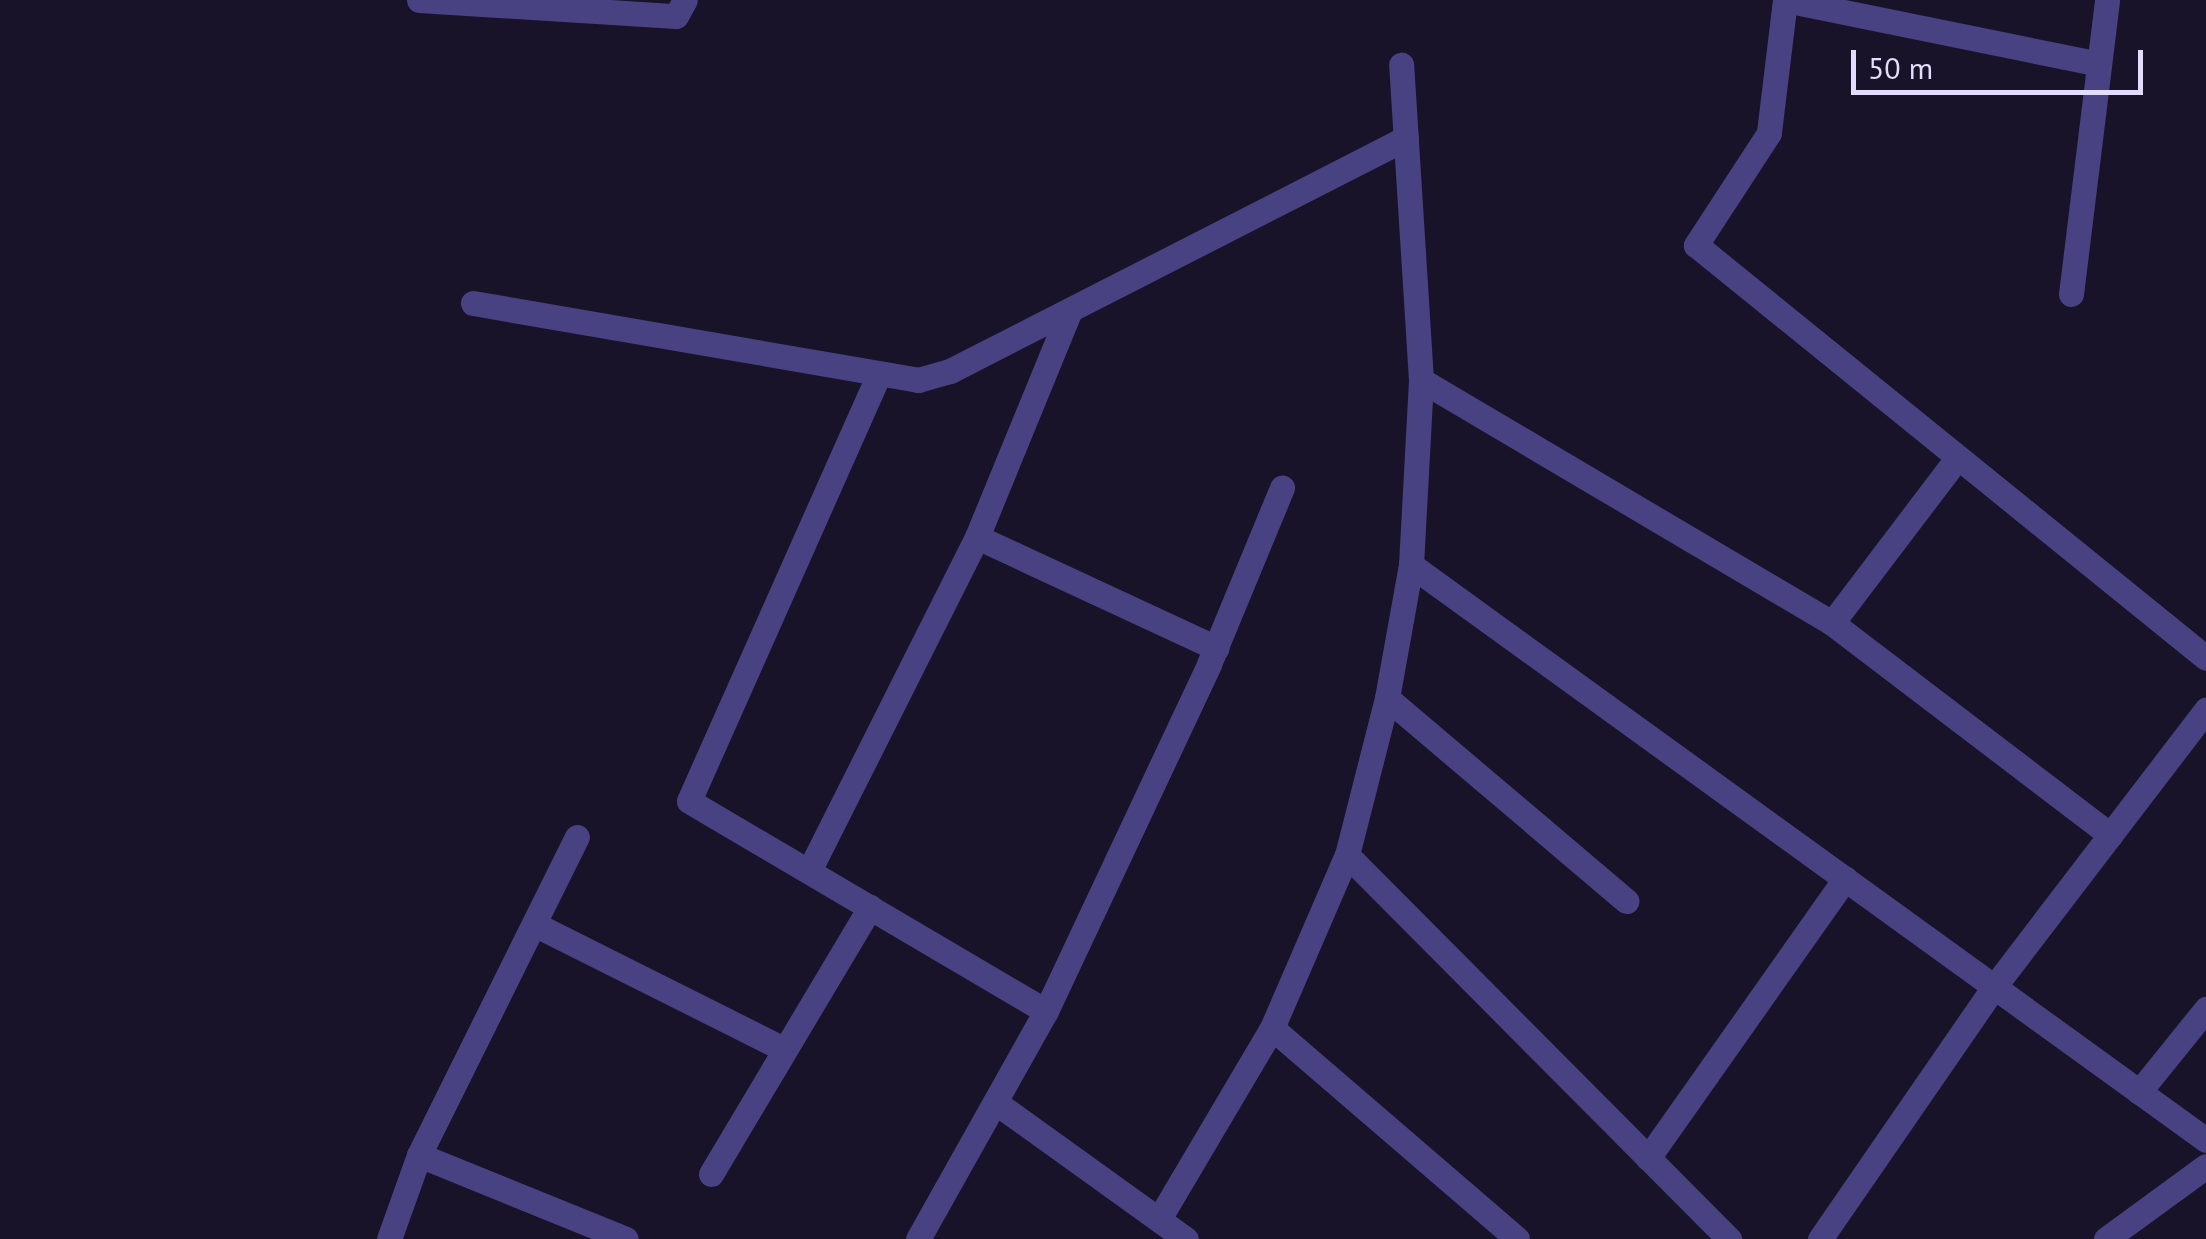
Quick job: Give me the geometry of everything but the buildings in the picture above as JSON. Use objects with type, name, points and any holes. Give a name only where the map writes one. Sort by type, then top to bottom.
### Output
[{"type":"street","points":[[419,0],[676,16],[685,0]]},
{"type":"street","points":[[2099,64],[1785,0],[1769,134],[1696,245],[2206,658]]},
{"type":"street","points":[[2071,294],[2107,0]]},
{"type":"street","points":[[1159,1219],[1272,1028],[1347,855],[1387,698],[1411,565],[1421,380],[1401,64]]},
{"type":"street","points":[[473,303],[918,380],[950,371],[1406,138]]},
{"type":"street","points":[[808,871],[977,537],[1070,310]]},
{"type":"street","points":[[878,374],[689,802],[1046,1012]]},
{"type":"street","points":[[1421,380],[1832,623],[2110,835]]},
{"type":"street","points":[[1832,623],[1958,457]]},
{"type":"street","points":[[918,1239],[1046,1012],[1216,648],[1282,488]]},
{"type":"street","points":[[977,537],[1216,648]]},
{"type":"street","points":[[1411,565],[2206,1140]]},
{"type":"street","points":[[1387,698],[1626,901]]},
{"type":"street","points":[[1820,1239],[1994,987],[2206,710]]},
{"type":"street","points":[[389,1239],[419,1155],[577,837]]},
{"type":"street","points":[[1347,855],[1730,1239]]},
{"type":"street","points":[[1648,1158],[1844,880]]},
{"type":"street","points":[[711,1174],[780,1047],[870,907]]},
{"type":"street","points":[[534,924],[780,1047]]},
{"type":"street","points":[[2139,1092],[2206,1009]]},
{"type":"street","points":[[1272,1028],[1517,1239]]},
{"type":"street","points":[[995,1102],[1186,1239]]},
{"type":"street","points":[[419,1155],[626,1239]]},
{"type":"street","points":[[2106,1239],[2206,1166]]}]
